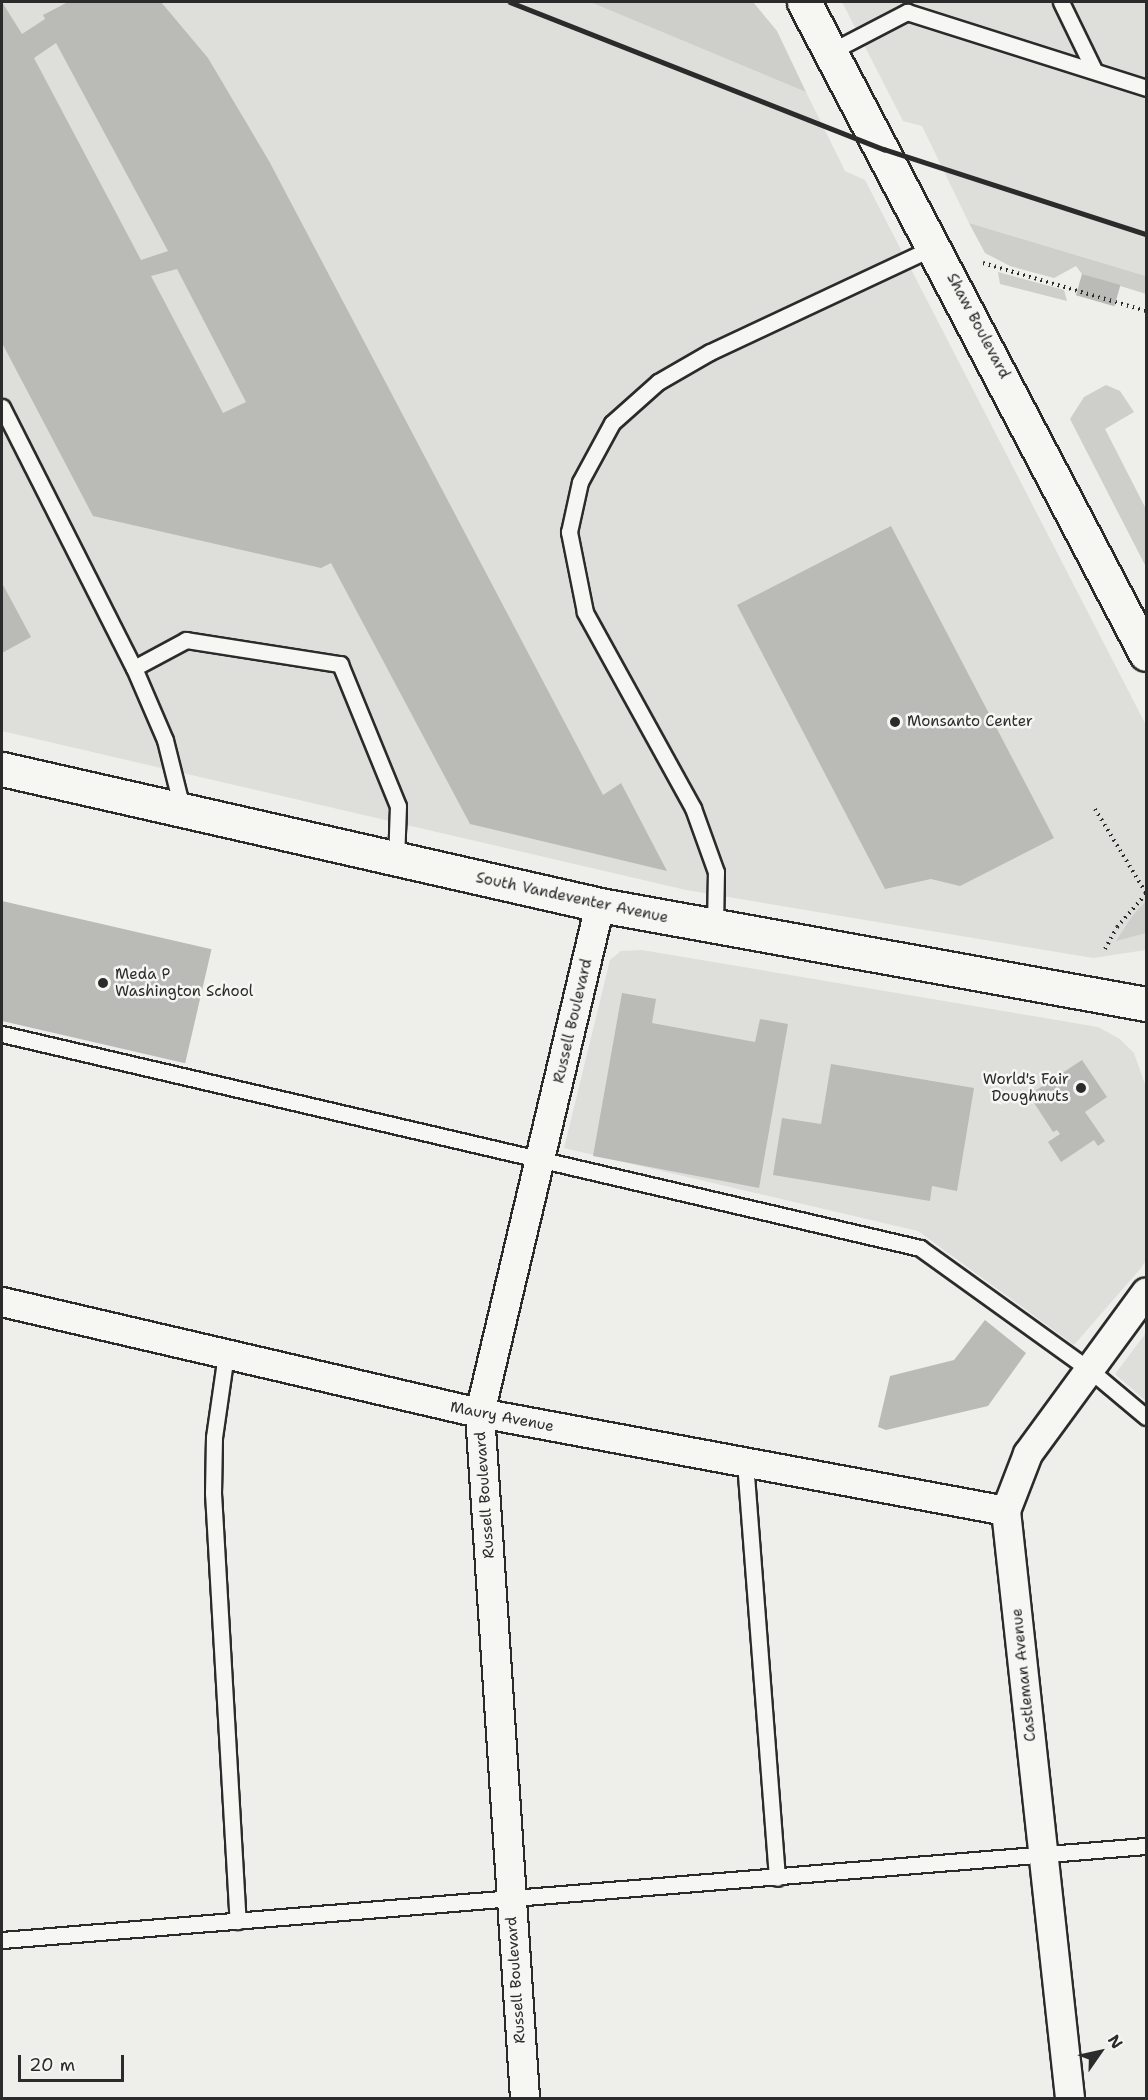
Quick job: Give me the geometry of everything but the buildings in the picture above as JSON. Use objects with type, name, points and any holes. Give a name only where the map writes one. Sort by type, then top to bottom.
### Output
[{"type":"main road","name":"Shaw Boulevard","points":[[804,2],[936,246],[1146,654]]},
{"type":"main road","name":"South Vandeventer Avenue","points":[[2,769],[600,905],[715,928],[1146,1004]]},
{"type":"main road","points":[[1107,997],[1146,979]]},
{"type":"street","name":"Russell Boulevard","points":[[525,2098],[510,1900],[480,1413],[543,1157],[600,905]]},
{"type":"street","name":"Castleman Avenue","points":[[1070,2098],[1006,1511],[1028,1454],[1146,1293]]},
{"type":"street","name":"Maury Avenue","points":[[2,1302],[480,1413],[1006,1511]]},
{"type":"lane","points":[[1061,2],[1094,70]]},
{"type":"lane","points":[[832,51],[907,12],[1146,88]]},
{"type":"lane","points":[[715,928],[716,872],[693,808],[585,612],[569,532],[580,482],[612,423],[658,382],[710,352],[936,246]]},
{"type":"lane","points":[[2,407],[134,668],[165,740],[183,812]]},
{"type":"lane","points":[[134,668],[186,640],[340,664],[398,807],[396,860]]},
{"type":"lane","points":[[2,1034],[543,1157],[920,1248],[1090,1370],[1146,1417]]},
{"type":"lane","points":[[226,1354],[214,1437],[213,1493],[238,1921]]},
{"type":"lane","points":[[745,1462],[777,1878]]},
{"type":"lane","points":[[2,1940],[1146,1846]]},
{"type":"path","points":[[983,263],[1146,311]]},
{"type":"path","points":[[1095,809],[1146,893],[1117,927],[1105,949]]},
{"type":"shaded area","points":[[2,2],[590,2],[806,92],[845,171],[865,180],[1146,725],[1146,950],[1093,958],[686,890],[2,731]]},
{"type":"shaded area","points":[[590,2],[753,2],[777,31],[806,92]]},
{"type":"shaded area","points":[[842,2],[1146,2],[1146,276],[969,223],[922,126],[903,121]]},
{"type":"shaded area","points":[[969,223],[1146,276],[1146,294],[1082,274],[1076,266],[1054,278],[1010,266],[985,253]]},
{"type":"shaded area","points":[[998,272],[1064,290],[1067,301],[1000,284]]},
{"type":"shaded area","points":[[1106,385],[1120,391],[1134,412],[1105,429],[1146,509],[1146,567],[1070,419],[1084,397]]},
{"type":"shaded area","points":[[1146,901],[1146,933],[1116,941],[1133,915]]},
{"type":"shaded area","points":[[642,950],[1098,1027],[1120,1039],[1134,1053],[1146,1087],[1146,1260],[1141,1268],[1074,1345],[918,1231],[564,1148],[610,960],[621,951]]},
{"type":"shaded area","points":[[1146,1333],[1146,1401],[1115,1374]]},
{"type":"railway","points":[[510,2],[884,149],[1146,234]]},
{"type":"place","name":"Monsanto Center","points":[[895,722]]},
{"type":"place","name":"Meda P Washington School","points":[[103,983]]},
{"type":"place","name":"World's Fair Doughnuts","points":[[1081,1088]]}]
